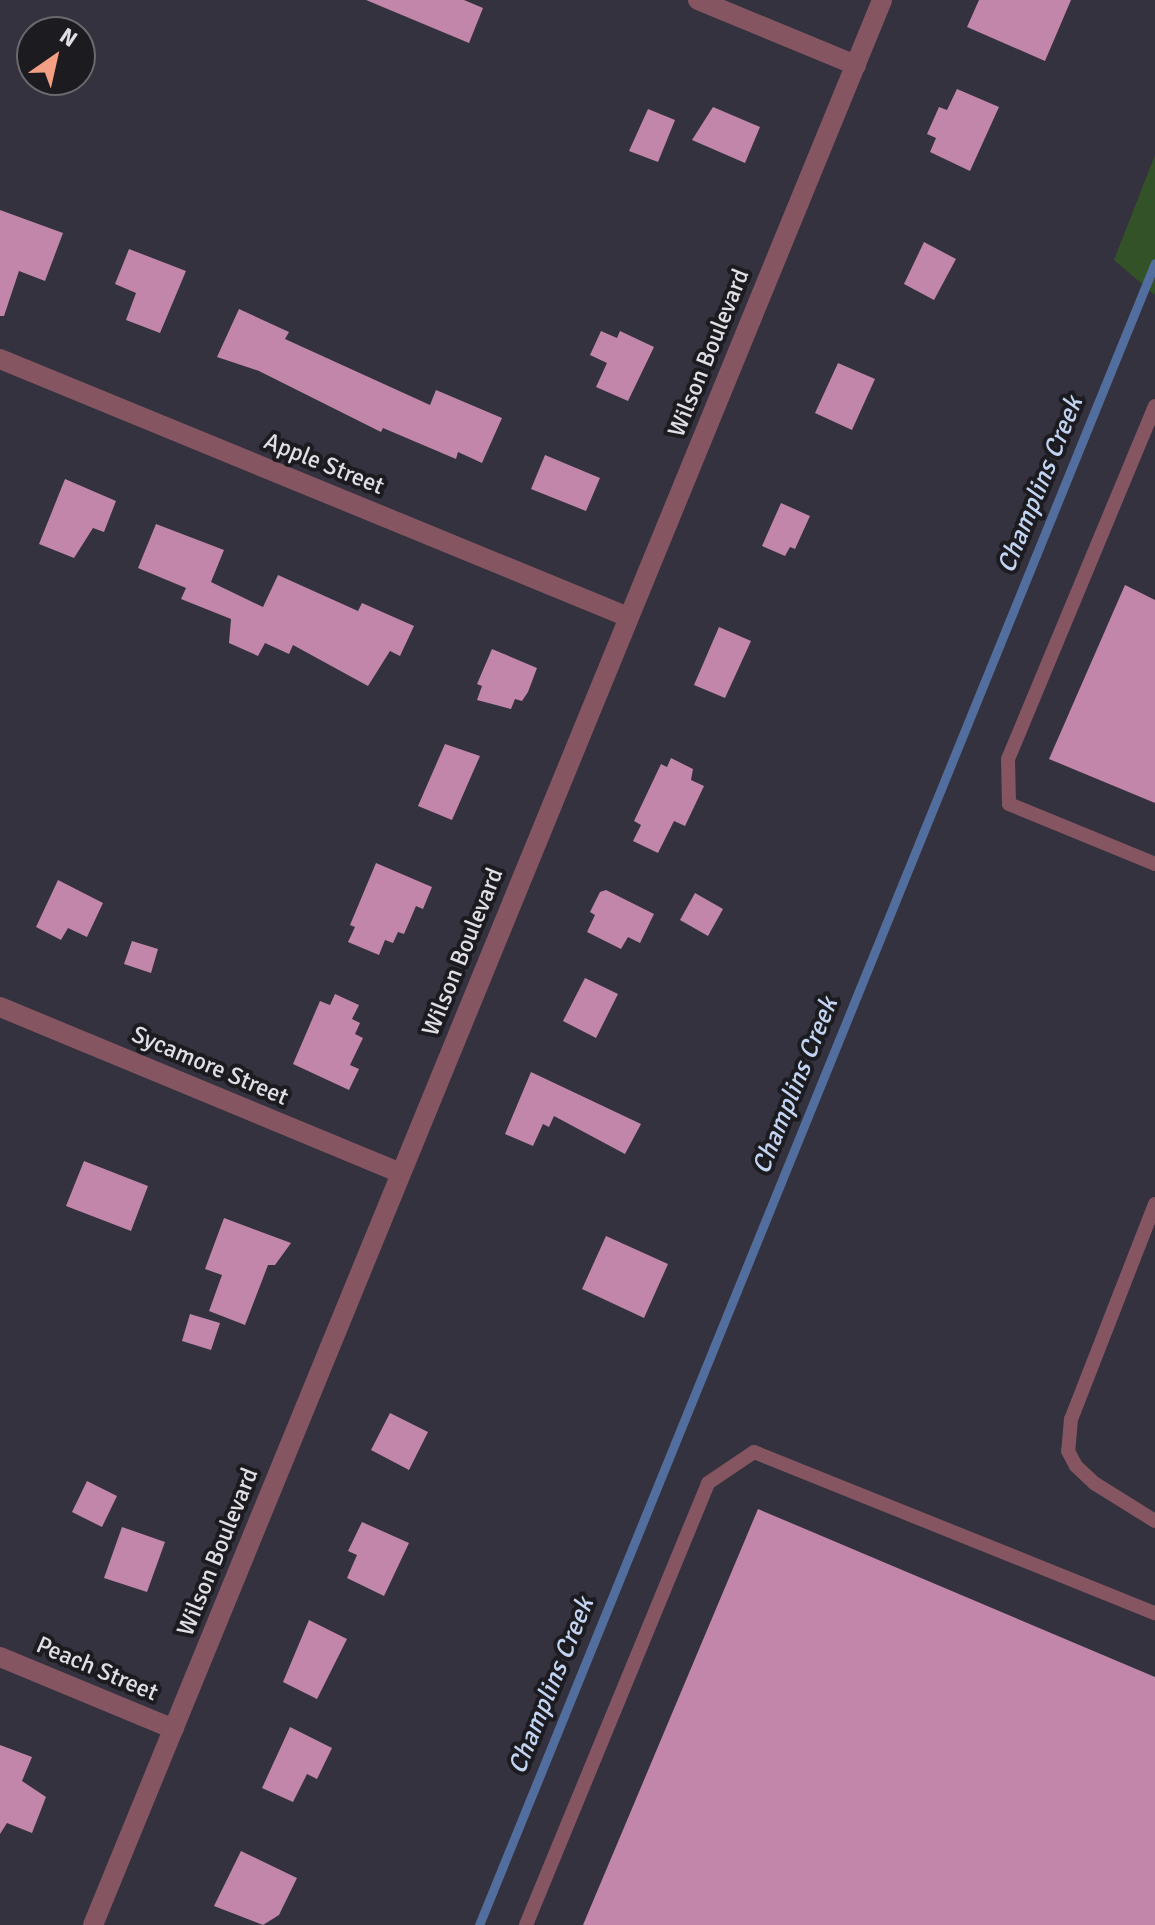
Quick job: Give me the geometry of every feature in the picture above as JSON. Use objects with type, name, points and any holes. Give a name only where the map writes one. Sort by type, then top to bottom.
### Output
[{"type":"street","points":[[698,0],[856,65]]},
{"type":"street","name":"Wilson Boulevard","points":[[93,1925],[882,0]]},
{"type":"street","name":"Apple Street","points":[[0,359],[628,617]]},
{"type":"street","name":"Sycamore Street","points":[[0,1007],[400,1173]]},
{"type":"street","name":"Peach Street","points":[[0,1657],[174,1729]]},
{"type":"lane","points":[[1155,406],[1008,759],[1009,804],[1155,864]]},
{"type":"lane","points":[[1155,1204],[1071,1419],[1068,1451],[1094,1483],[1155,1521]]},
{"type":"lane","points":[[526,1925],[708,1483],[754,1452],[1155,1613]]},
{"type":"green space","points":[[1155,155],[1155,295],[1114,260]]},
{"type":"building","points":[[366,0],[464,0],[483,8],[469,43]]},
{"type":"building","points":[[979,0],[1071,0],[1045,61],[967,27]]},
{"type":"building","points":[[957,89],[999,107],[970,171],[930,152],[936,138],[927,134],[939,107],[947,110]]},
{"type":"building","points":[[713,107],[760,127],[745,163],[692,140]]},
{"type":"building","points":[[648,109],[675,120],[658,162],[629,151]]},
{"type":"building","points":[[0,210],[63,233],[45,281],[19,271],[4,316],[0,316]]},
{"type":"building","points":[[924,242],[956,259],[934,300],[904,284]]},
{"type":"building","points":[[129,249],[186,271],[160,333],[126,320],[136,293],[115,284]]},
{"type":"building","points":[[239,309],[289,332],[285,339],[430,405],[436,390],[502,418],[482,463],[458,452],[456,459],[383,428],[381,432],[259,371],[217,357]]},
{"type":"building","points":[[601,331],[617,338],[620,331],[654,347],[628,401],[596,387],[607,363],[590,355]]},
{"type":"building","points":[[838,363],[875,379],[852,430],[815,413]]},
{"type":"building","points":[[545,455],[600,478],[586,511],[531,489]]},
{"type":"building","points":[[65,479],[116,501],[104,532],[93,528],[74,558],[39,544]]},
{"type":"building","points":[[781,503],[810,516],[795,549],[790,547],[785,556],[762,546]]},
{"type":"building","points":[[156,524],[224,550],[211,582],[263,607],[278,575],[358,611],[362,603],[414,626],[400,656],[390,651],[368,686],[293,645],[289,654],[265,643],[258,656],[229,643],[231,619],[181,599],[186,588],[138,568]]},
{"type":"building","points":[[1125,585],[1155,600],[1155,803],[1049,759]]},
{"type":"building","points":[[719,627],[751,641],[725,698],[694,685]]},
{"type":"building","points":[[492,649],[537,668],[528,692],[522,701],[515,699],[511,709],[477,700],[482,686],[477,684]]},
{"type":"building","points":[[445,744],[480,756],[452,820],[418,806]]},
{"type":"building","points":[[671,758],[693,769],[691,780],[704,786],[685,826],[674,821],[658,853],[633,841],[641,825],[634,821],[661,764],[667,767]]},
{"type":"building","points":[[376,863],[432,887],[423,909],[416,906],[404,934],[398,932],[393,943],[385,940],[379,955],[348,942],[355,927],[350,925]]},
{"type":"building","points":[[58,880],[103,903],[87,937],[68,928],[61,940],[36,927]]},
{"type":"building","points":[[606,890],[654,914],[640,943],[628,937],[621,949],[587,932],[595,915],[590,912],[600,892]]},
{"type":"building","points":[[695,893],[723,909],[708,936],[680,920]]},
{"type":"building","points":[[132,941],[158,949],[151,973],[124,964]]},
{"type":"building","points":[[585,978],[618,994],[596,1038],[563,1021]]},
{"type":"building","points":[[335,994],[359,1005],[352,1019],[360,1023],[355,1034],[363,1038],[350,1065],[359,1069],[349,1090],[293,1064],[320,1001],[330,1005]]},
{"type":"building","points":[[531,1072],[641,1124],[625,1154],[554,1116],[549,1127],[543,1124],[533,1146],[505,1134]]},
{"type":"building","points":[[84,1161],[148,1186],[131,1231],[66,1206]]},
{"type":"building","points":[[224,1218],[291,1243],[275,1265],[268,1265],[245,1325],[209,1311],[222,1275],[205,1269]]},
{"type":"building","points":[[606,1236],[668,1264],[644,1318],[582,1289]]},
{"type":"building","points":[[190,1314],[220,1323],[211,1350],[182,1341]]},
{"type":"building","points":[[390,1413],[428,1432],[409,1470],[371,1450]]},
{"type":"building","points":[[87,1481],[117,1496],[102,1527],[72,1512]]},
{"type":"building","points":[[758,1509],[1155,1677],[1155,1925],[583,1925]]},
{"type":"building","points":[[362,1522],[409,1543],[384,1596],[347,1578],[357,1555],[348,1551]]},
{"type":"building","points":[[122,1527],[165,1542],[147,1592],[104,1578]]},
{"type":"building","points":[[309,1620],[347,1639],[317,1699],[283,1682]]},
{"type":"building","points":[[290,1727],[332,1748],[317,1779],[307,1774],[293,1802],[262,1788]]},
{"type":"building","points":[[0,1745],[32,1757],[22,1781],[46,1797],[32,1833],[7,1823],[0,1834]]},
{"type":"building","points":[[241,1851],[297,1878],[279,1915],[263,1925],[214,1906]]},
{"type":"waterway","name":"Champlins Creek","points":[[479,1925],[1155,263]]}]
